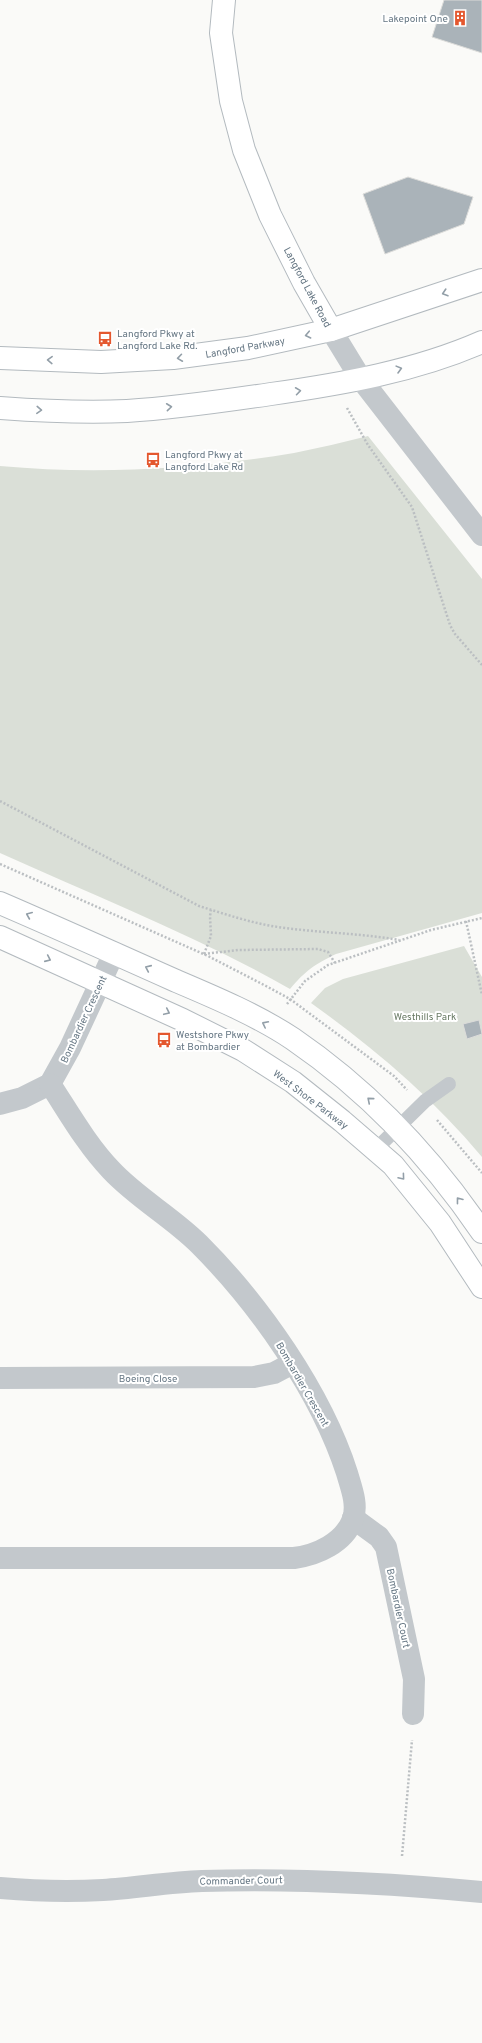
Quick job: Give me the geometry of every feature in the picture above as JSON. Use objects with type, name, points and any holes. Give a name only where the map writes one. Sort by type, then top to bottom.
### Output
[{"type":"main road","name":"Langford Lake Road","points":[[224,0],[221,33],[231,101],[244,150],[270,215],[304,283],[331,330]]},
{"type":"main road","name":"Langford Parkway","points":[[0,358],[101,362],[173,358],[248,348],[331,330],[482,280]]},
{"type":"main road","points":[[0,408],[64,411],[126,411],[232,400],[361,379],[454,354],[482,342]]},
{"type":"main road","points":[[0,903],[114,952],[223,1002],[292,1039],[342,1076],[376,1104],[424,1156],[482,1232]]},
{"type":"main road","name":"West Shore Parkway","points":[[0,937],[183,1020],[249,1054],[293,1082],[393,1166],[440,1223],[482,1287]]},
{"type":"street","name":"Langford Lake Road","points":[[331,330],[361,379],[482,535]]},
{"type":"street","name":"Bombardier Crescent","points":[[114,952],[70,1048],[50,1084],[93,1149],[111,1170],[129,1187],[198,1242],[264,1319],[293,1363],[322,1414],[344,1464],[352,1490],[354,1504],[353,1518]]},
{"type":"street","points":[[0,1104],[22,1098],[50,1084]]},
{"type":"street","name":"Boeing Close","points":[[0,1378],[254,1377],[274,1373],[293,1363]]},
{"type":"street","points":[[0,1558],[294,1558],[311,1555],[324,1550],[345,1531],[353,1518]]},
{"type":"street","name":"Bombardier Court","points":[[353,1518],[379,1536],[386,1547],[414,1679],[414,1714]]},
{"type":"street","name":"Commander Court","points":[[0,1888],[72,1891],[193,1881],[299,1880],[361,1881],[482,1892]]},
{"type":"lane","points":[[375,1150],[421,1105],[449,1084]]},
{"type":"path","points":[[351,414],[368,445],[412,507],[450,625],[455,634],[482,665]]},
{"type":"path","points":[[0,801],[199,906],[277,927],[375,936],[399,940]]},
{"type":"path","points":[[0,864],[204,954],[290,999],[394,1076],[444,1127],[482,1173]]},
{"type":"path","points":[[204,954],[212,936],[210,916],[211,910]]},
{"type":"path","points":[[290,999],[305,981],[328,965],[399,940],[482,918]]},
{"type":"path","points":[[466,921],[482,995]]},
{"type":"path","points":[[204,954],[238,950],[318,949],[328,952],[335,963]]},
{"type":"path","points":[[402,1856],[412,1737]]},
{"type":"green space","points":[[368,436],[482,579],[482,913],[336,954],[311,968],[290,989],[183,934],[0,853],[0,466],[74,470],[184,467],[258,459],[294,453]]},
{"type":"green space","name":"Westhills Park","points":[[464,946],[482,977],[482,1157],[443,1114],[401,1074],[311,1003],[325,988],[343,979]]},
{"type":"building","name":"Lakepoint One","points":[[444,0],[482,0],[482,53],[432,37]]},
{"type":"building","points":[[408,177],[473,197],[464,224],[385,254],[363,194]]},
{"type":"building","points":[[479,1020],[482,1034],[467,1039],[463,1024]]},
{"type":"place","name":"Lakepoint One","points":[[460,18]]},
{"type":"place","name":"Langford Pkwy at Langford Lake Rd.","points":[[105,339]]},
{"type":"place","name":"Langford Pkwy at Langford Lake Rd","points":[[153,460]]},
{"type":"place","name":"Westshore Pkwy at Bombardier","points":[[164,1040]]}]
